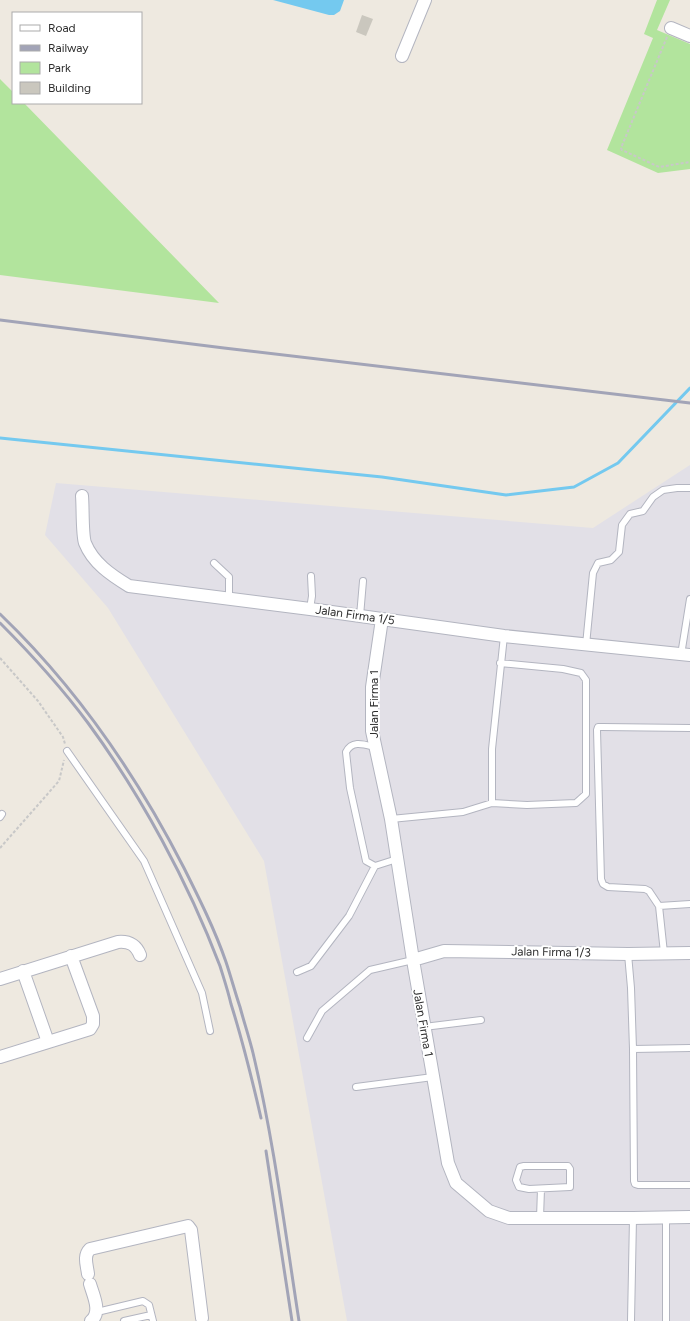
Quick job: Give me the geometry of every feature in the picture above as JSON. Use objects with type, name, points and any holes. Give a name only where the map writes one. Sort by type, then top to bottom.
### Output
[{"type":"street","points":[[402,56],[425,0]]},
{"type":"street","points":[[671,28],[690,36]]},
{"type":"street","name":"Jalan Firma 1/5","points":[[82,496],[84,542],[94,559],[108,573],[129,586],[229,598],[504,636],[686,655]]},
{"type":"street","name":"Jalan Firma 1","points":[[382,619],[372,687],[372,731],[391,819],[424,1027],[448,1164],[456,1183],[488,1211],[509,1218],[690,1217]]},
{"type":"street","points":[[0,979],[123,941],[137,948],[140,955]]},
{"type":"street","name":"Jalan Firma 1/3","points":[[413,960],[444,951],[628,954],[690,953]]},
{"type":"street","points":[[1,1056],[90,1028],[93,1024],[93,1016],[71,956]]},
{"type":"street","points":[[23,971],[48,1042]]},
{"type":"street","points":[[94,1316],[86,1257],[90,1249],[188,1226],[191,1230],[202,1318]]},
{"type":"lane","points":[[586,645],[593,574],[598,563],[610,560],[619,552],[622,525],[630,514],[643,510],[653,498],[664,490],[690,488]]},
{"type":"lane","points":[[214,563],[229,577],[229,598]]},
{"type":"lane","points":[[310,609],[311,576]]},
{"type":"lane","points":[[360,616],[363,581]]},
{"type":"lane","points":[[686,655],[690,599]]},
{"type":"lane","points":[[492,803],[492,749],[504,636]]},
{"type":"lane","points":[[391,819],[463,812],[492,803],[527,805],[576,803],[586,794],[586,680],[581,673],[563,669],[500,663]]},
{"type":"lane","points":[[664,954],[659,906],[649,891],[645,889],[608,887],[603,884],[601,879],[597,730],[598,727],[602,726],[690,728]]},
{"type":"lane","points":[[375,747],[357,743],[348,747],[346,752],[350,788],[366,861],[375,866]]},
{"type":"lane","points":[[67,751],[144,861],[202,993],[210,1031]]},
{"type":"lane","points":[[297,972],[311,966],[349,916],[375,866],[397,859]]},
{"type":"lane","points":[[659,906],[690,904]]},
{"type":"lane","points":[[628,954],[631,988],[633,1049],[634,1181],[638,1186],[690,1185]]},
{"type":"lane","points":[[307,1038],[322,1011],[370,970],[413,960]]},
{"type":"lane","points":[[424,1027],[481,1020]]},
{"type":"lane","points":[[633,1049],[690,1048]]},
{"type":"lane","points":[[356,1087],[433,1077]]},
{"type":"lane","points":[[568,1166],[570,1168],[570,1187],[540,1189],[519,1187],[516,1180],[520,1167],[568,1166]]},
{"type":"lane","points":[[540,1189],[540,1218]]},
{"type":"lane","points":[[666,1217],[666,1321]]},
{"type":"lane","points":[[632,1321],[633,1218]]},
{"type":"lane","points":[[94,1316],[143,1301],[149,1305],[152,1318],[124,1321]]},
{"type":"path","points":[[671,28],[621,148],[622,150],[660,167],[690,162]]},
{"type":"path","points":[[0,658],[38,701],[62,737],[67,751],[59,780],[0,848]]},
{"type":"shaded area","points":[[690,465],[690,1321],[347,1321],[264,861],[108,608],[45,535],[56,483],[593,528]]},
{"type":"green space","points":[[657,0],[670,0],[657,30],[690,44],[690,169],[658,173],[607,150],[653,38],[644,34]]},
{"type":"green space","points":[[0,79],[12,91],[12,104],[25,104],[219,303],[0,275]]},
{"type":"water","points":[[273,0],[344,0],[340,11],[334,15],[329,15]]},
{"type":"building","points":[[362,15],[373,19],[366,36],[356,32]]},
{"type":"waterway","points":[[0,438],[382,477],[506,495],[574,487],[618,463],[690,388]]},
{"type":"railway","points":[[0,320],[690,403]]},
{"type":"railway","points":[[0,614],[54,671],[79,702],[125,766],[146,799],[184,868],[217,938],[226,962],[253,1053],[279,1186],[299,1321]]},
{"type":"railway","points":[[0,623],[46,671],[88,723],[108,751],[145,809],[162,840],[193,903],[220,966],[251,1075],[261,1118]]},
{"type":"railway","points":[[266,1151],[292,1321]]}]
